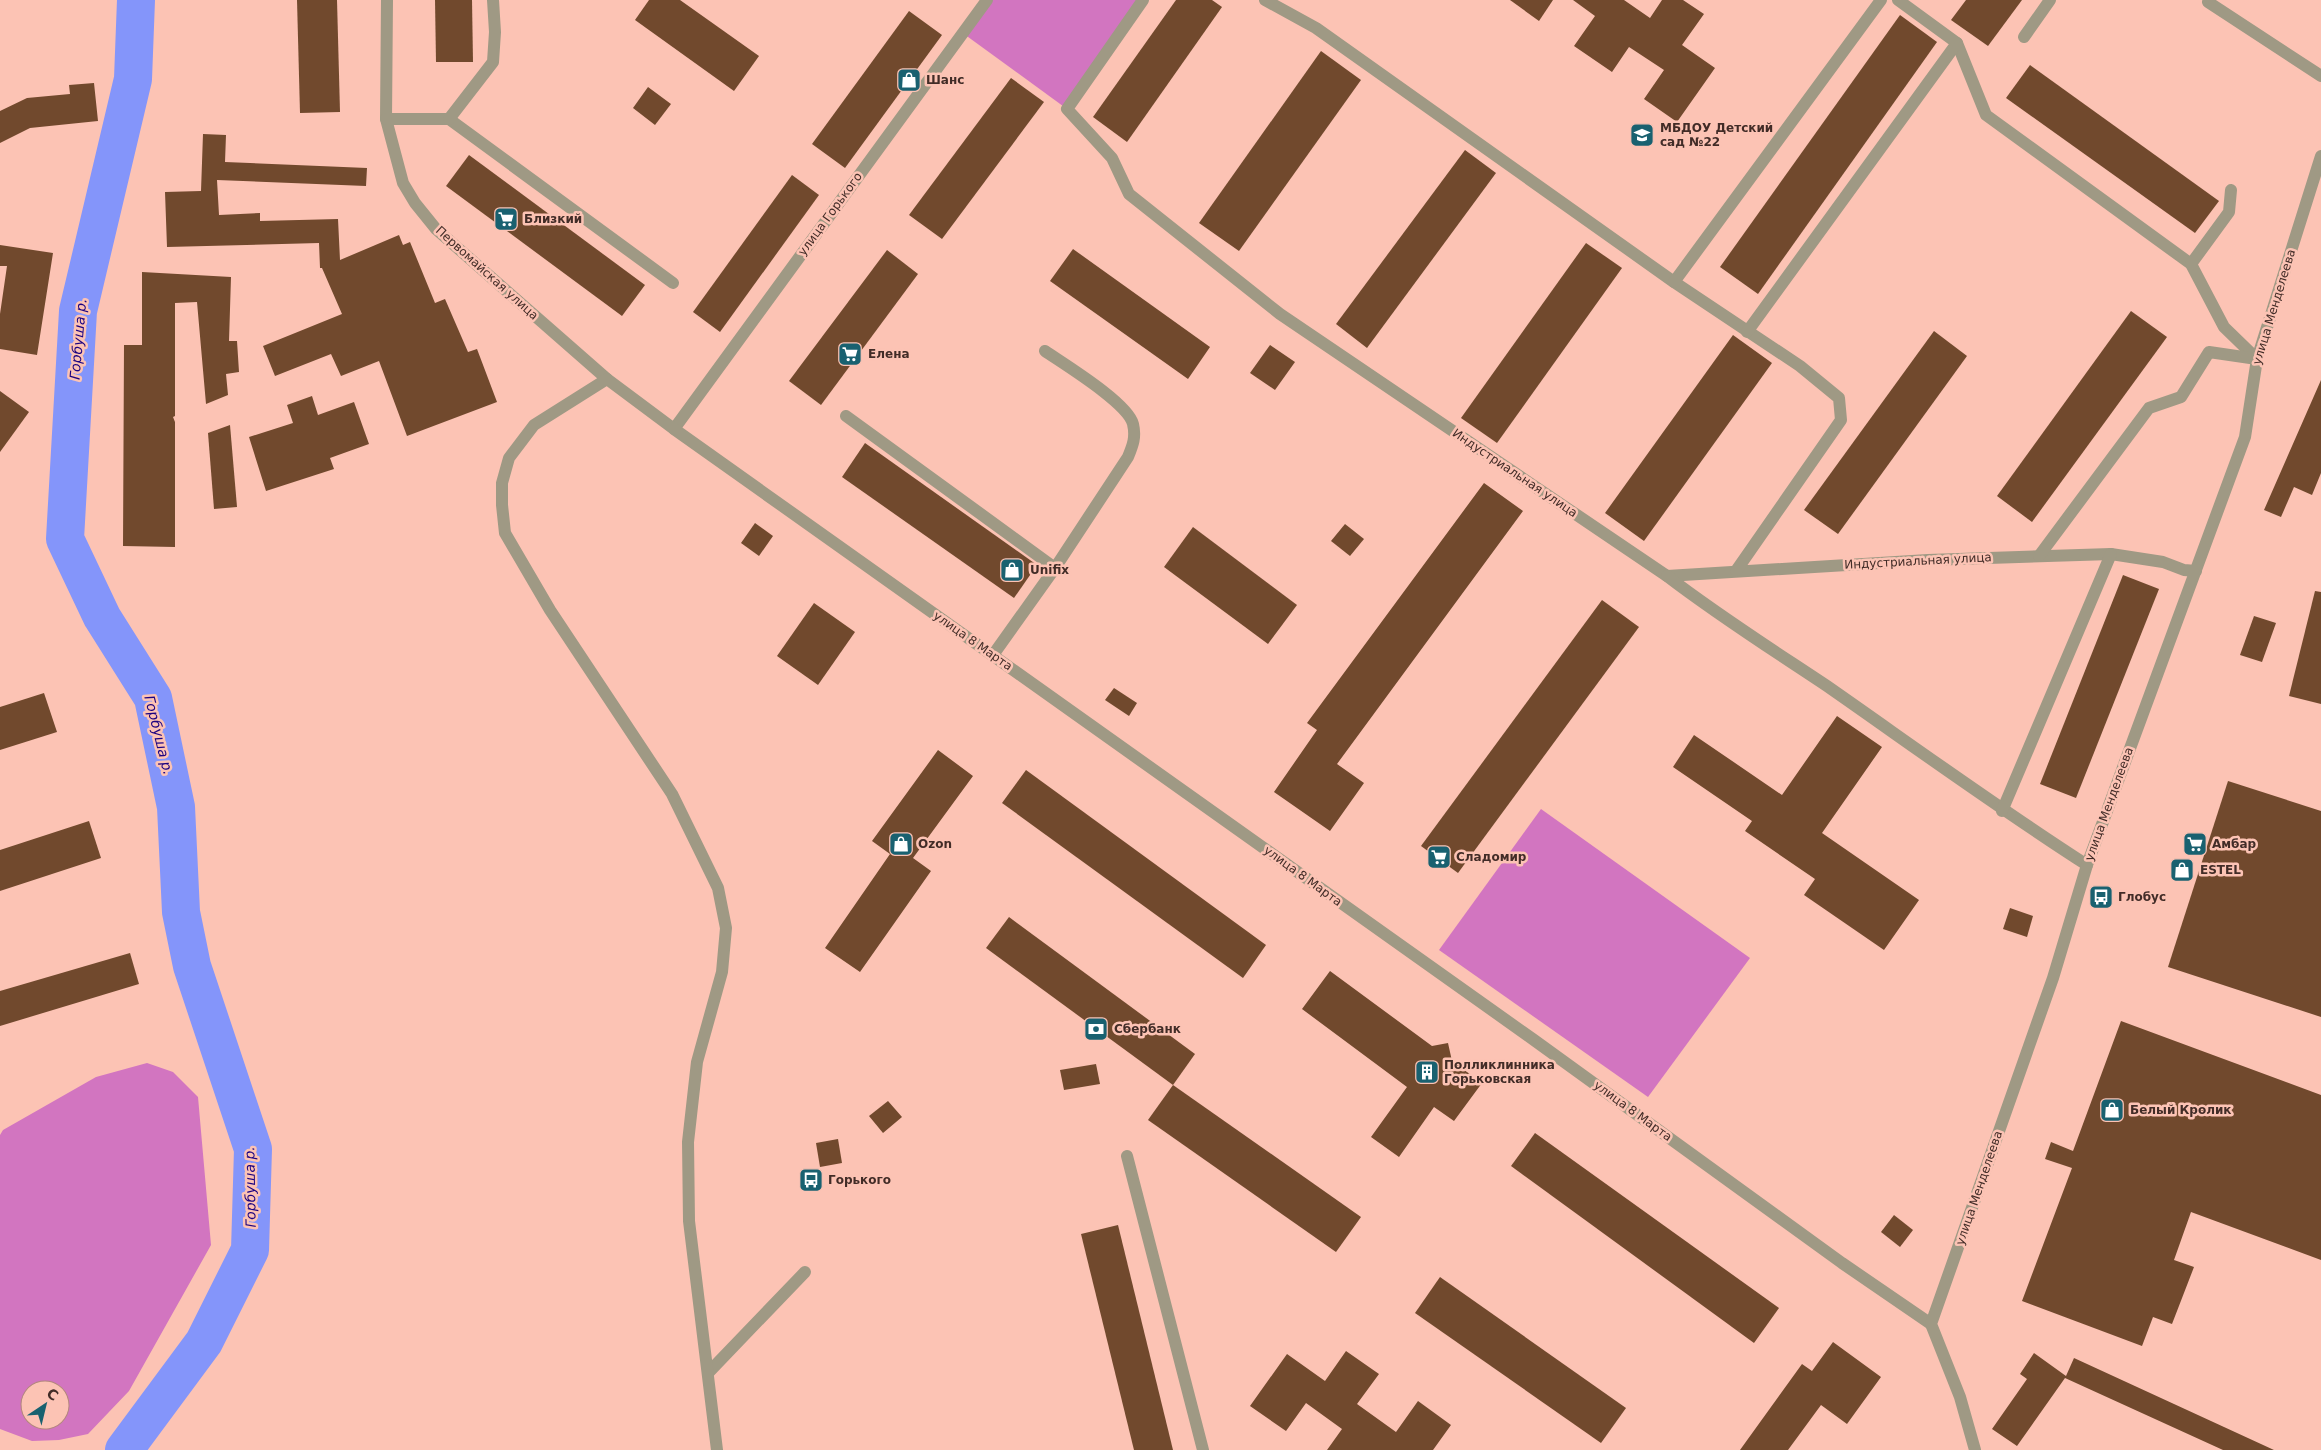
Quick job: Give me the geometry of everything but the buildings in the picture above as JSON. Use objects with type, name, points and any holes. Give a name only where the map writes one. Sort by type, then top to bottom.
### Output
[{"type":"street","name":"Первомайская улица","points":[[386,0],[386,119],[403,183],[415,203],[436,229],[607,379],[674,429]]},
{"type":"street","points":[[449,119],[493,62],[495,32],[494,0]]},
{"type":"street","name":"улица Горького","points":[[674,429],[987,0]]},
{"type":"street","name":"Индустриальная улица","points":[[1143,0],[1068,109],[1112,158],[1129,194],[1280,314],[1667,576],[1736,571],[2111,554],[2163,562],[2184,570],[2196,571]]},
{"type":"street","points":[[1265,0],[1316,28],[1674,282],[1800,366],[1838,398],[1841,420],[1736,571]]},
{"type":"street","points":[[1674,282],[1881,0]]},
{"type":"street","points":[[1898,0],[1958,43],[1986,115],[2190,264],[2224,327],[2257,358]]},
{"type":"street","points":[[2024,37],[2050,0]]},
{"type":"street","points":[[2209,0],[2208,2],[2321,76]]},
{"type":"street","points":[[1747,332],[1958,43]]},
{"type":"street","points":[[386,119],[449,119],[673,283]]},
{"type":"street","name":"улица Менделеева","points":[[1931,1324],[2053,978],[2086,865],[2244,437],[2257,358],[2321,156]]},
{"type":"street","points":[[2190,264],[2230,212],[2231,190]]},
{"type":"street","points":[[993,655],[1055,568],[1128,457],[1135,439],[1133,422],[1119,404],[1045,351]]},
{"type":"street","points":[[2039,556],[2149,408],[2181,397],[2209,352],[2257,358]]},
{"type":"street","points":[[607,379],[534,425],[509,458],[502,483],[502,505],[506,533],[550,610],[672,794],[718,888],[726,928],[722,972],[697,1062],[688,1142],[690,1221],[717,1450]]},
{"type":"street","points":[[846,416],[1055,568]]},
{"type":"street","name":"улица 8 Марта","points":[[674,429],[1931,1324]]},
{"type":"street","points":[[2002,811],[2111,554]]},
{"type":"street","points":[[1667,576],[1713,611],[1826,686],[2002,811],[2086,865]]},
{"type":"street","points":[[1127,1156],[1203,1450]]},
{"type":"street","points":[[708,1373],[805,1272]]},
{"type":"street","points":[[1931,1324],[1960,1397],[1975,1450]]},
{"type":"shaded area","points":[[987,0],[1143,0],[1067,109],[964,34]]},
{"type":"shaded area","points":[[1541,809],[1750,958],[1648,1097],[1439,950]]},
{"type":"shaded area","points":[[147,1063],[173,1072],[198,1097],[211,1245],[129,1391],[88,1434],[59,1440],[32,1441],[0,1429],[0,1135],[3,1130],[96,1077]]},
{"type":"waterway","name":"Горбуша р.","points":[[124,1450],[204,1342],[250,1250],[253,1149],[192,966],[181,912],[176,807],[153,698],[102,617],[65,539],[78,311],[133,79],[136,0]]},
{"type":"place","name":"Шанс","points":[[909,80]]},
{"type":"place","name":"МБДОУ Детский сад №22","points":[[1642,135]]},
{"type":"place","name":"Близкий","points":[[506,219]]},
{"type":"place","name":"Елена","points":[[850,354]]},
{"type":"place","name":"Unifix","points":[[1012,570]]},
{"type":"place","name":"Ozon","points":[[901,844]]},
{"type":"place","name":"Амбар","points":[[2195,844]]},
{"type":"place","name":"Сладомир","points":[[1439,857]]},
{"type":"place","name":"ESTEL","points":[[2182,870]]},
{"type":"place","name":"Глобус","points":[[2101,897]]},
{"type":"place","name":"Сбербанк","points":[[1096,1029]]},
{"type":"place","name":"Полликлинника Горьковская","points":[[1427,1072]]},
{"type":"place","name":"Белый Кролик","points":[[2112,1110]]},
{"type":"place","name":"Горького","points":[[811,1180]]}]
